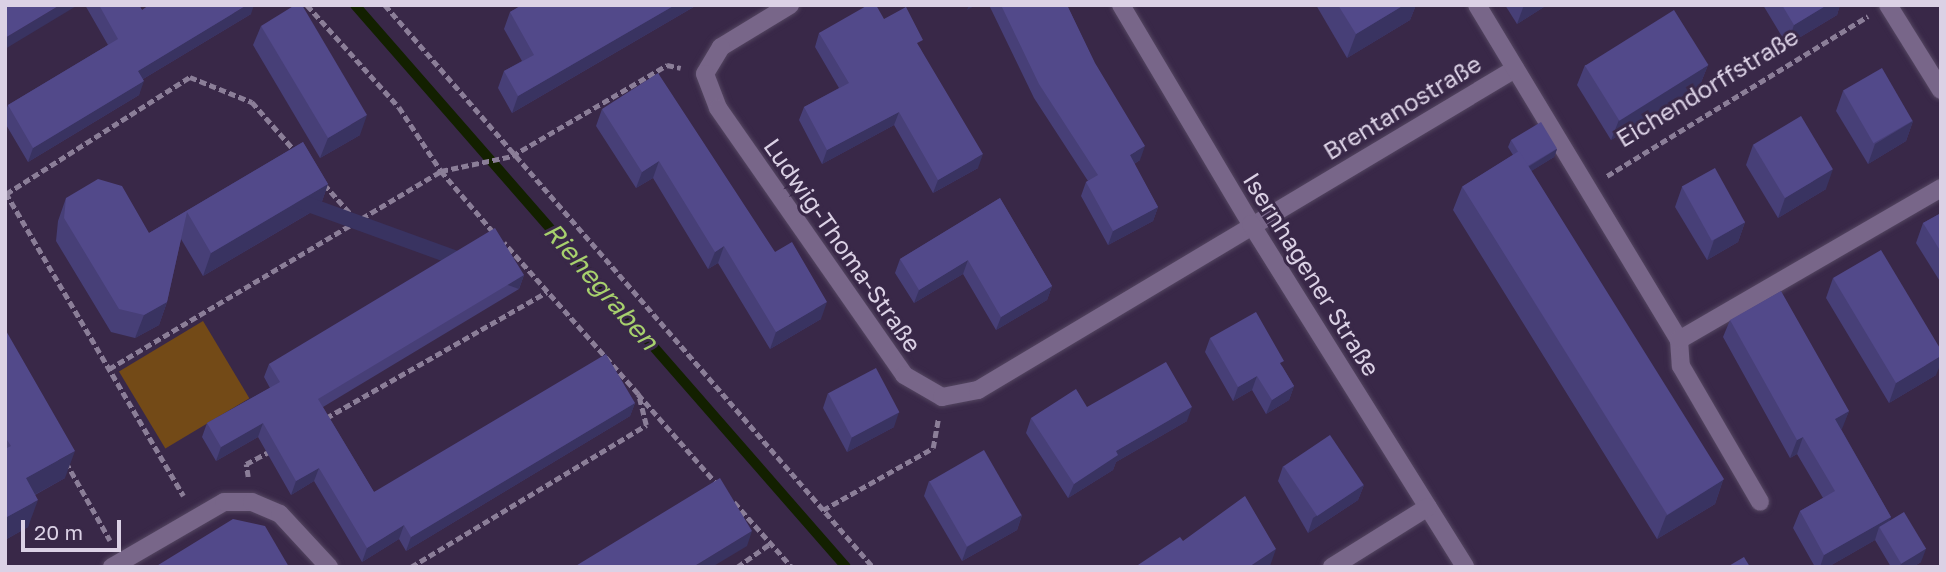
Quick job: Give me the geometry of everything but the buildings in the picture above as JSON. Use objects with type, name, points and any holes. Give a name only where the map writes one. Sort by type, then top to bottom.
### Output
[{"type":"street","points":[[705,74],[722,47],[790,5]]},
{"type":"street","name":"Isernhagener Straße","points":[[1121,5],[1251,224],[1465,567]]},
{"type":"street","name":"Brentanostraße","points":[[1251,224],[1515,69],[1477,5]]},
{"type":"street","points":[[1881,9],[1941,89]]},
{"type":"street","points":[[1515,69],[1679,340],[1681,366],[1760,502]]},
{"type":"street","name":"Ludwig-Thoma-Straße","points":[[705,74],[718,108],[904,375],[942,397]]},
{"type":"street","points":[[1679,340],[1941,188]]},
{"type":"street","points":[[942,397],[978,390],[1251,224]]},
{"type":"street","points":[[117,564],[195,516],[224,502],[252,502],[280,514],[329,567]]},
{"type":"street","points":[[1332,567],[1428,507]]},
{"type":"path","points":[[307,5],[399,107],[441,171],[792,567]]},
{"type":"path","points":[[385,5],[512,156],[873,567]]},
{"type":"path","name":"Eichendorffstraße","points":[[1588,188],[1881,9]]},
{"type":"path","points":[[109,369],[441,171],[512,156],[667,65],[705,74]]},
{"type":"path","points":[[195,516],[6,193],[190,77],[252,102],[304,162]]},
{"type":"path","points":[[322,182],[357,221]]},
{"type":"path","points":[[317,423],[547,292]]},
{"type":"path","points":[[411,567],[646,425],[638,394]]},
{"type":"path","points":[[823,510],[933,448],[942,397]]},
{"type":"path","points":[[252,502],[246,464],[282,444]]},
{"type":"path","points":[[60,452],[117,564]]},
{"type":"path","points":[[737,567],[771,543]]},
{"type":"shaded area","points":[[203,321],[249,398],[165,449],[119,371]]},
{"type":"waterway","name":"Riehegraben","points":[[355,5],[846,567]]}]
